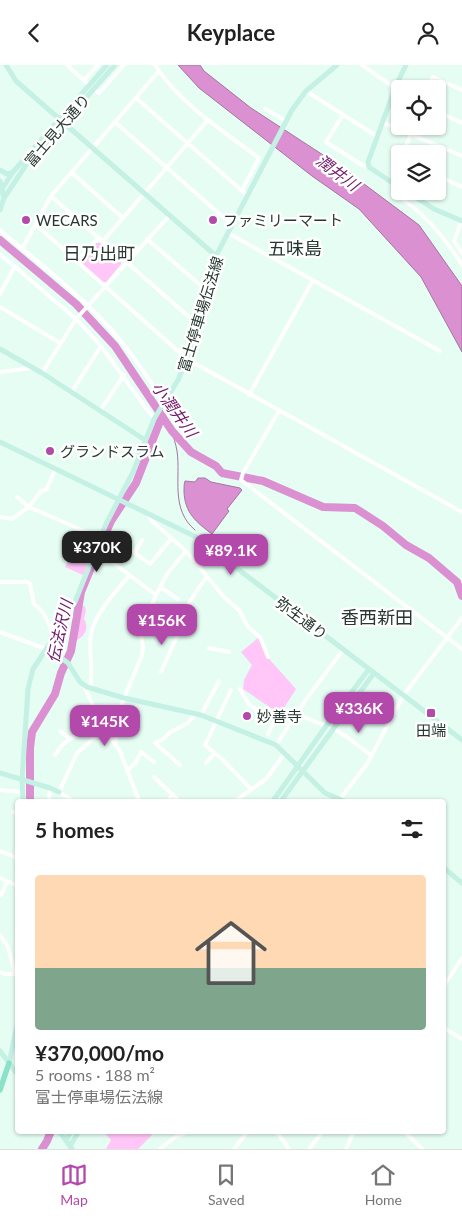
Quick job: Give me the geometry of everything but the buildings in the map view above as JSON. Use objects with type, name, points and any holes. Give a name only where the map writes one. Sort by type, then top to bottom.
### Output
[{"type":"main road","points":[[0,1090],[8,1063]]},
{"type":"street","points":[[6,65],[16,81],[168,216],[216,256]]},
{"type":"street","points":[[67,65],[99,93],[124,65]]},
{"type":"street","points":[[84,80],[98,65]]},
{"type":"street","name":"富士見大通り","points":[[92,87],[107,65]]},
{"type":"street","name":"富士見大通り","points":[[0,209],[4,198],[26,165],[62,121],[114,65]]},
{"type":"street","points":[[155,65],[182,97],[208,120],[260,158],[242,190]]},
{"type":"street","name":"富士停車場伝法線","points":[[23,799],[29,683],[33,669],[46,649],[52,635],[74,602],[133,472],[155,417],[178,380],[187,359],[216,256],[292,110],[306,91],[337,65]]},
{"type":"street","points":[[362,65],[391,85]]},
{"type":"street","points":[[399,80],[406,65]]},
{"type":"street","points":[[22,249],[51,196],[159,71]]},
{"type":"street","points":[[446,83],[462,90]]},
{"type":"street","points":[[306,91],[378,137]]},
{"type":"street","points":[[136,98],[247,195]]},
{"type":"street","points":[[369,167],[368,162],[391,101]]},
{"type":"street","points":[[265,109],[285,122]]},
{"type":"street","points":[[343,115],[326,142],[391,181]]},
{"type":"street","points":[[446,116],[462,123]]},
{"type":"street","points":[[103,241],[208,120]]},
{"type":"street","name":"富士見大通り","points":[[1,190],[13,172],[62,121]]},
{"type":"street","points":[[115,122],[232,225]]},
{"type":"street","points":[[384,123],[391,126]]},
{"type":"street","points":[[407,145],[411,135],[462,156]]},
{"type":"street","points":[[0,170],[7,174],[13,172]]},
{"type":"street","points":[[70,172],[123,217]]},
{"type":"street","points":[[446,180],[462,187]]},
{"type":"street","points":[[0,181],[4,198]]},
{"type":"street","points":[[51,196],[196,323]]},
{"type":"street","points":[[404,200],[432,225],[462,265]]},
{"type":"street","points":[[420,200],[434,209],[462,221],[454,241],[462,253]]},
{"type":"street","points":[[42,373],[77,318],[168,216]]},
{"type":"street","points":[[36,224],[187,359],[462,512]]},
{"type":"street","points":[[0,230],[108,326],[136,360],[164,402]]},
{"type":"street","points":[[228,233],[440,351]]},
{"type":"street","points":[[78,261],[98,237]]},
{"type":"street","points":[[147,239],[206,290]]},
{"type":"street","points":[[0,254],[77,318],[124,375],[155,417]]},
{"type":"street","points":[[0,294],[15,266]]},
{"type":"street","points":[[249,395],[313,280]]},
{"type":"street","points":[[0,307],[60,343]]},
{"type":"street","points":[[71,393],[101,346]]},
{"type":"street","points":[[0,349],[42,373],[145,440]]},
{"type":"street","points":[[0,372],[32,367]]},
{"type":"street","points":[[100,411],[124,375]]},
{"type":"street","points":[[279,411],[243,473],[241,480],[462,649]]},
{"type":"street","name":"弥生通り","points":[[0,442],[120,499],[206,543],[462,740]]},
{"type":"street","points":[[0,517],[12,519],[29,507],[41,491],[46,490],[56,468]]},
{"type":"street","points":[[17,497],[29,507],[124,545],[150,565],[171,539]]},
{"type":"street","points":[[148,514],[153,522],[186,551],[230,603],[239,610],[248,627],[260,637],[268,657]]},
{"type":"street","points":[[85,538],[88,532]]},
{"type":"street","points":[[135,552],[142,540]]},
{"type":"street","points":[[116,745],[120,708],[142,655],[141,623],[150,610],[167,574],[186,551]]},
{"type":"street","points":[[97,552],[156,595]]},
{"type":"street","points":[[87,687],[93,677],[91,636],[94,624],[129,576]]},
{"type":"street","points":[[182,611],[191,602],[199,586],[207,577]]},
{"type":"street","points":[[0,582],[27,582],[30,584],[34,604],[41,609],[49,623],[52,635]]},
{"type":"street","points":[[160,587],[178,599]]},
{"type":"street","points":[[343,799],[372,756],[403,696],[462,618]]},
{"type":"street","points":[[161,672],[181,627]]},
{"type":"street","points":[[0,632],[46,649],[66,661],[73,673],[87,687],[99,719],[122,757],[138,799]]},
{"type":"street","points":[[209,648],[229,652]]},
{"type":"street","points":[[276,745],[344,650]]},
{"type":"street","points":[[274,799],[326,726],[371,671]]},
{"type":"street","points":[[282,799],[334,729],[371,671]]},
{"type":"street","points":[[180,765],[155,743],[188,723],[198,714],[219,681]]},
{"type":"street","points":[[87,687],[124,698],[198,714],[266,737],[325,793],[339,799]]},
{"type":"street","points":[[240,689],[250,706],[273,718],[274,721],[266,737]]},
{"type":"street","points":[[231,690],[205,745],[251,789]]},
{"type":"street","points":[[297,714],[326,726]]},
{"type":"street","points":[[56,755],[63,744],[99,719]]},
{"type":"street","points":[[118,726],[133,733]]},
{"type":"street","points":[[59,792],[77,753],[104,729]]},
{"type":"street","points":[[334,729],[372,756]]},
{"type":"street","points":[[60,731],[70,739]]},
{"type":"street","points":[[127,771],[136,762],[141,752],[154,762]]},
{"type":"street","points":[[206,763],[215,753]]},
{"type":"street","points":[[238,799],[268,777],[285,753]]},
{"type":"street","points":[[169,764],[173,759]]},
{"type":"street","points":[[0,773],[50,787],[67,799]]},
{"type":"street","points":[[154,777],[177,799]]},
{"type":"street","points":[[49,799],[50,787]]},
{"type":"street","points":[[0,790],[22,792]]},
{"type":"street","points":[[169,799],[173,794]]},
{"type":"street","points":[[0,851],[15,857]]},
{"type":"street","points":[[446,870],[462,883]]},
{"type":"street","points":[[0,879],[15,885]]},
{"type":"street","points":[[1,895],[8,882]]},
{"type":"street","points":[[0,935],[8,947],[15,972]]},
{"type":"street","points":[[446,983],[462,958]]},
{"type":"street","points":[[0,972],[15,976]]},
{"type":"street","points":[[446,1029],[462,1039]]},
{"type":"street","points":[[8,1063],[15,1034]]},
{"type":"street","points":[[0,1051],[15,1071]]},
{"type":"street","points":[[61,1134],[71,1147],[77,1134]]},
{"type":"street","points":[[66,1141],[70,1134]]},
{"type":"street","points":[[160,1149],[175,1137],[182,1134]]},
{"type":"street","points":[[234,1149],[246,1134]]},
{"type":"street","points":[[278,1134],[290,1149]]},
{"type":"street","points":[[309,1149],[321,1134]]},
{"type":"street","points":[[346,1149],[353,1134]]},
{"type":"street","points":[[407,1134],[422,1149]]},
{"type":"street","points":[[165,1145],[169,1149]]},
{"type":"shaded area","points":[[96,243],[100,243],[121,261],[121,264],[106,282],[103,282],[81,263],[81,260]]},
{"type":"shaded area","points":[[71,555],[89,563],[83,575],[65,567]]},
{"type":"shaded area","points":[[79,603],[86,610],[84,619],[86,631],[77,640],[72,634],[74,615]]},
{"type":"shaded area","points":[[258,638],[270,660],[296,689],[280,714],[243,689],[244,680],[252,665],[241,652]]},
{"type":"shaded area","points":[[106,1134],[152,1135],[138,1149],[106,1149],[111,1140]]},
{"type":"water","name":"潤井川","points":[[178,65],[200,65],[204,71],[251,108],[340,166],[419,225],[462,286],[462,352],[421,277],[359,209],[312,176],[199,88]]},
{"type":"water","points":[[198,478],[205,478],[211,482],[242,490],[227,509],[229,511],[212,534],[192,516],[185,499],[185,481],[195,482]]},
{"type":"waterway","name":"小潤井川","points":[[0,240],[76,304],[115,346],[172,431],[191,452],[216,466],[222,473],[263,481],[323,507],[355,508],[383,526],[406,545],[429,558],[457,582],[462,596]]},
{"type":"waterway","name":"伝法沢川","points":[[30,799],[30,748],[32,732],[55,694],[61,673],[71,651],[81,592],[111,521],[136,483],[162,416]]},
{"type":"waterway","points":[[172,431],[178,461],[179,503],[187,522],[195,530]]},
{"type":"waterway","name":"伝法沢川","points":[[42,1149],[50,1134]]},
{"type":"place","name":"WECARS","points":[[26,220]]},
{"type":"place","name":"ファミリーマート","points":[[213,220]]},
{"type":"place","name":"グランドスラム","points":[[50,451]]},
{"type":"place","name":"田端","points":[[431,713]]},
{"type":"place","name":"妙善寺","points":[[247,716]]},
{"type":"district","name":"五味島","points":[[295,248]]},
{"type":"district","name":"日乃出町","points":[[99,253]]},
{"type":"district","name":"香西新田","points":[[377,617]]}]
